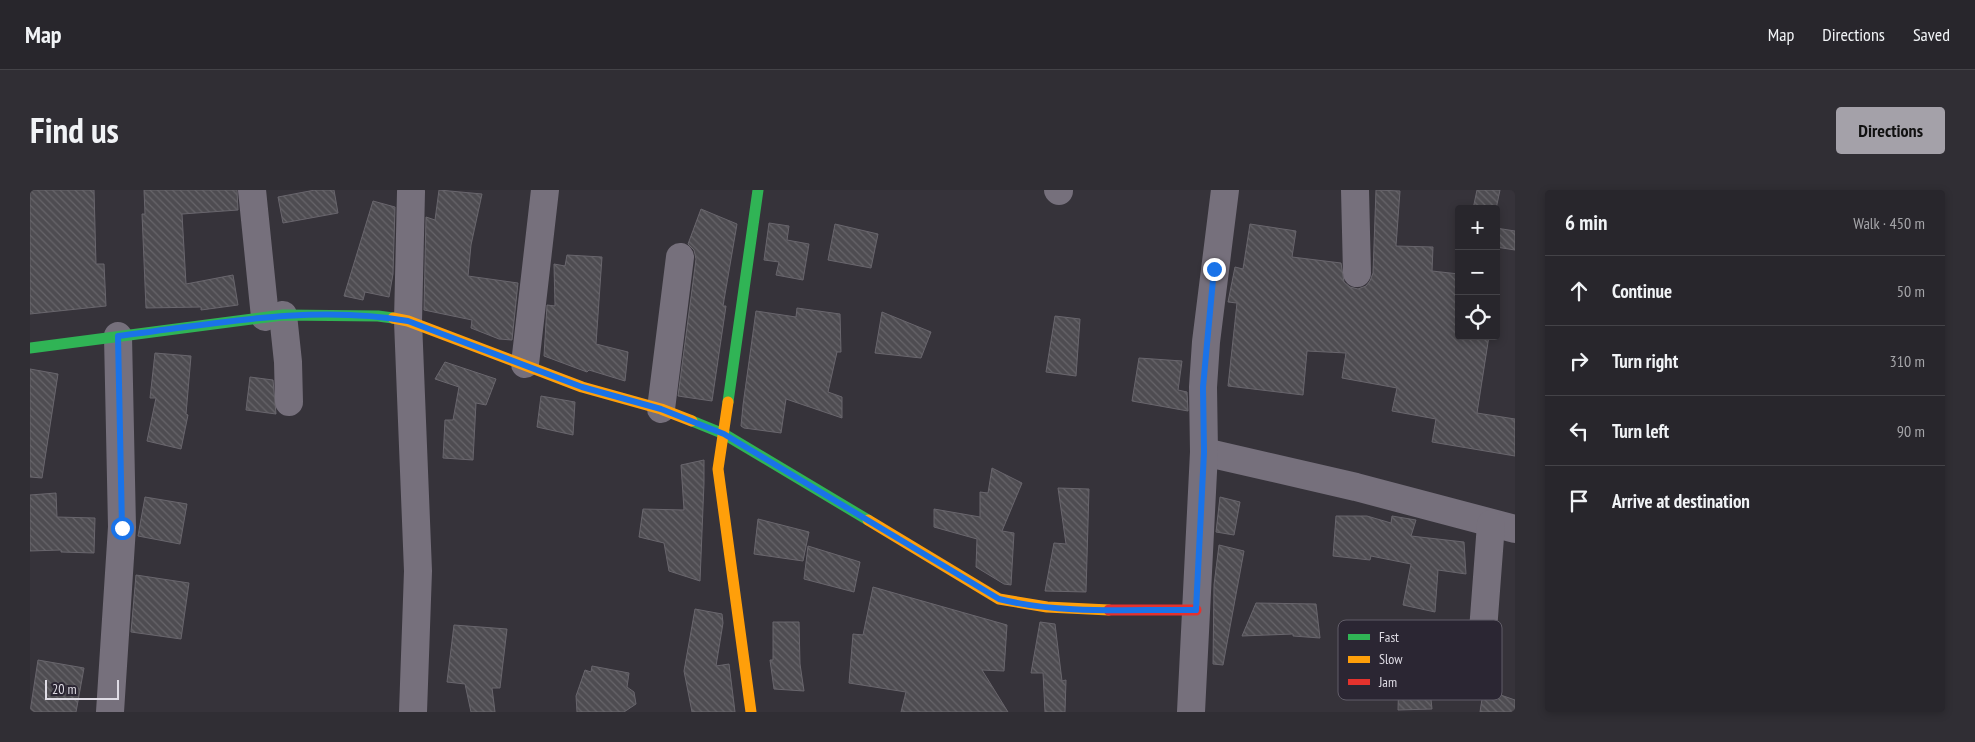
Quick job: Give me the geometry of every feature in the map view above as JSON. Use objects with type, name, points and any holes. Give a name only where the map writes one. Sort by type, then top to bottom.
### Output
[{"type":"street","points":[[252,190],[274,316],[288,362],[289,402]]},
{"type":"street","points":[[525,364],[545,190]]},
{"type":"street","points":[[751,712],[719,482],[718,456],[724,434],[758,190]]},
{"type":"street","points":[[1191,712],[1204,452],[1203,387],[1206,342],[1225,190]]},
{"type":"street","points":[[1355,190],[1357,273]]},
{"type":"street","points":[[411,192],[408,321],[418,571],[414,712]]},
{"type":"street","points":[[661,409],[680,257]]},
{"type":"street","points":[[30,348],[274,316],[364,315],[408,321],[582,387],[661,409],[724,434],[999,599],[1028,606],[1058,609],[1196,610]]},
{"type":"street","points":[[110,712],[122,528],[118,336]]},
{"type":"street","points":[[1204,452],[1356,487],[1503,527],[1489,620]]},
{"type":"building","points":[[30,190],[94,190],[96,264],[104,264],[106,306],[30,314]]},
{"type":"building","points":[[144,190],[237,190],[238,210],[182,214],[186,284],[233,275],[238,305],[201,310],[201,307],[146,308],[142,214],[145,214]]},
{"type":"building","points":[[315,190],[334,190],[338,213],[283,223],[278,197]]},
{"type":"building","points":[[439,190],[482,194],[471,245],[468,276],[518,283],[512,340],[499,339],[471,328],[472,320],[424,310],[426,217],[435,220]]},
{"type":"building","points":[[1376,190],[1400,191],[1396,246],[1433,247],[1432,271],[1455,274],[1455,340],[1488,340],[1477,413],[1515,419],[1515,456],[1432,442],[1436,419],[1392,411],[1397,388],[1342,378],[1346,353],[1307,351],[1303,395],[1228,386],[1237,303],[1228,302],[1235,267],[1243,269],[1250,224],[1296,231],[1292,257],[1341,263],[1344,282],[1350,287],[1358,289],[1366,286],[1373,273]]},
{"type":"building","points":[[1477,190],[1500,190],[1497,205],[1474,205]]},
{"type":"building","points":[[373,201],[395,207],[393,274],[389,297],[365,292],[363,300],[344,296]]},
{"type":"building","points":[[701,209],[737,224],[723,306],[726,306],[712,401],[678,396],[696,259],[694,250],[688,244]]},
{"type":"building","points":[[769,223],[789,226],[787,240],[809,244],[803,280],[776,275],[779,262],[764,260]]},
{"type":"building","points":[[835,224],[878,234],[871,268],[828,260]]},
{"type":"building","points":[[1500,229],[1515,231],[1515,250],[1500,248]]},
{"type":"building","points":[[567,255],[602,257],[596,344],[628,352],[625,381],[589,370],[587,372],[544,356],[547,305],[555,306],[554,264],[565,266]]},
{"type":"building","points":[[797,308],[840,314],[841,352],[837,352],[828,392],[842,397],[842,418],[786,399],[781,433],[744,428],[741,426],[743,405],[756,311],[796,317]]},
{"type":"building","points":[[882,312],[931,332],[921,358],[875,353]]},
{"type":"building","points":[[1055,316],[1080,319],[1076,376],[1046,372]]},
{"type":"building","points":[[155,353],[191,356],[186,414],[188,415],[181,449],[147,441],[156,398],[150,398]]},
{"type":"building","points":[[1139,358],[1182,361],[1178,390],[1187,392],[1188,411],[1132,401]]},
{"type":"building","points":[[445,362],[496,379],[486,405],[476,403],[473,460],[443,458],[445,420],[453,420],[459,387],[435,379]]},
{"type":"building","points":[[30,369],[58,374],[42,478],[30,477]]},
{"type":"building","points":[[250,377],[273,380],[276,414],[246,410]]},
{"type":"building","points":[[541,396],[575,402],[573,435],[537,427]]},
{"type":"building","points":[[704,460],[700,581],[669,571],[664,543],[639,537],[643,509],[684,510],[681,465]]},
{"type":"building","points":[[992,468],[1022,483],[1002,531],[1014,533],[1011,585],[1004,584],[976,567],[977,539],[934,527],[934,509],[980,517],[980,492],[988,493]]},
{"type":"building","points":[[1058,488],[1089,489],[1086,592],[1045,591],[1054,543],[1066,544]]},
{"type":"building","points":[[56,493],[57,517],[95,518],[94,553],[61,552],[61,550],[30,551],[30,495]]},
{"type":"building","points":[[145,497],[187,504],[180,544],[138,536]]},
{"type":"building","points":[[1220,497],[1240,502],[1234,535],[1216,532]]},
{"type":"building","points":[[1336,516],[1367,516],[1391,523],[1392,516],[1416,520],[1411,536],[1464,542],[1466,574],[1438,570],[1435,612],[1403,605],[1411,564],[1371,556],[1370,560],[1333,556]]},
{"type":"building","points":[[758,519],[809,532],[803,561],[754,554]]},
{"type":"building","points":[[1219,545],[1244,551],[1223,665],[1213,664],[1214,585]]},
{"type":"building","points":[[808,546],[860,562],[854,592],[804,579]]},
{"type":"building","points":[[136,575],[189,583],[181,639],[131,632]]},
{"type":"building","points":[[873,587],[1007,625],[1004,671],[982,670],[1008,712],[901,712],[906,692],[849,683],[853,634],[863,635]]},
{"type":"building","points":[[1256,603],[1316,604],[1320,638],[1293,636],[1293,634],[1242,636]]},
{"type":"building","points":[[695,609],[722,614],[723,623],[716,666],[729,664],[735,712],[692,712],[684,671]]},
{"type":"building","points":[[773,622],[799,622],[800,664],[804,691],[774,689],[770,660],[773,660]]},
{"type":"building","points":[[1040,622],[1055,624],[1062,681],[1066,680],[1065,712],[1045,712],[1043,673],[1031,673]]},
{"type":"building","points":[[454,625],[507,629],[500,688],[492,688],[495,712],[471,712],[465,684],[447,682]]},
{"type":"building","points":[[38,660],[84,668],[76,712],[30,712]]},
{"type":"building","points":[[592,666],[629,673],[627,687],[634,692],[636,704],[624,712],[577,712],[576,696],[585,670],[591,672]]},
{"type":"building","points":[[1502,695],[1515,700],[1515,712],[1480,712],[1482,700],[1502,700]]},
{"type":"building","points":[[1398,700],[1431,700],[1432,709],[1398,710]]},
{"type":"traffic: fast","points":[[728,402],[758,190]]},
{"type":"traffic: fast","points":[[30,348],[283,315],[378,316],[393,318]]},
{"type":"traffic: fast","points":[[692,421],[724,434],[868,520]]},
{"type":"traffic: slow","points":[[393,318],[408,321],[582,387],[661,409],[692,421]]},
{"type":"traffic: slow","points":[[728,402],[718,469],[751,712]]},
{"type":"traffic: slow","points":[[868,520],[999,599],[1047,607],[1109,610]]},
{"type":"traffic: jam","points":[[1109,610],[1196,610]]},
{"type":"route","points":[[122,528],[118,336],[283,315],[378,316],[408,321],[582,387],[661,409],[691,419],[724,434],[834,499],[981,590],[999,599],[1028,606],[1058,609],[1196,610],[1204,452],[1203,387],[1214,269]]}]
